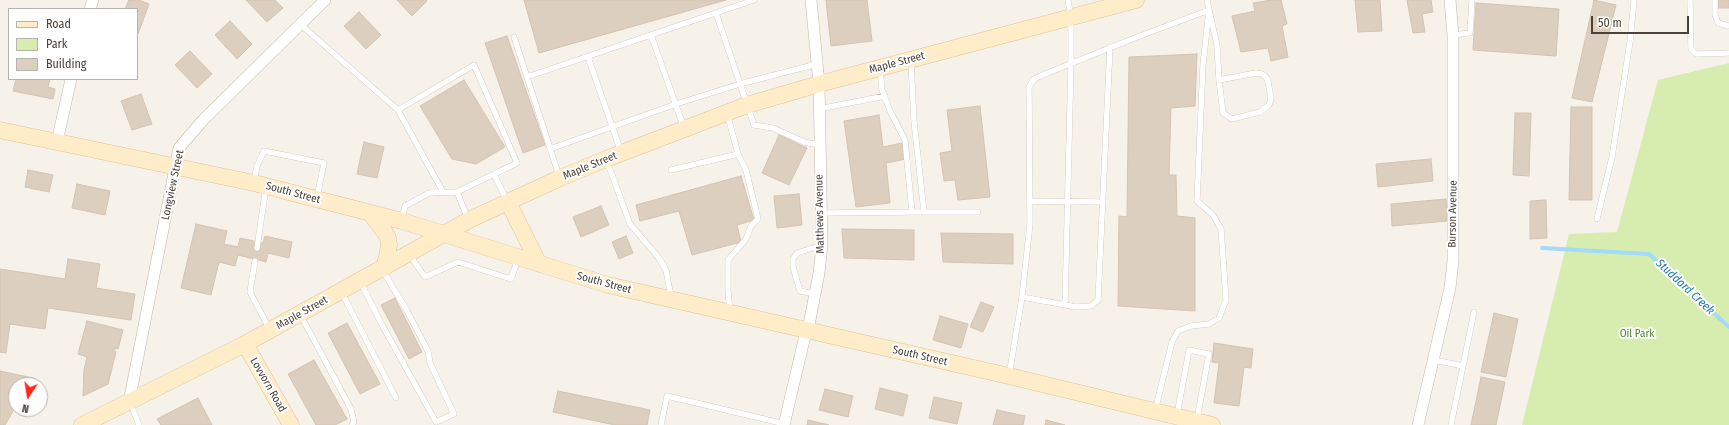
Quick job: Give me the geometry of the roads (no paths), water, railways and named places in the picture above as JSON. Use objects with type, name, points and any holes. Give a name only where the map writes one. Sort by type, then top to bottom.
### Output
[{"type":"street","name":"Longview Street","points":[[129,402],[179,148],[204,119],[325,0]]},
{"type":"street","name":"Matthews Avenue","points":[[784,425],[804,340],[808,330],[822,245],[819,84],[811,0]]},
{"type":"street","name":"Maple Street","points":[[82,425],[245,344],[469,220],[560,178],[606,159],[747,105],[819,84],[1071,17],[1108,4],[1136,0]]},
{"type":"street","name":"Burson Avenue","points":[[1418,425],[1450,288],[1453,262],[1453,35],[1450,0]]},
{"type":"street","points":[[57,142],[71,80]]},
{"type":"street","name":"South Street","points":[[0,130],[260,185],[402,221],[539,264],[671,300],[730,312],[1009,376],[1204,423]]},
{"type":"street","points":[[508,202],[539,264]]},
{"type":"street","points":[[370,213],[388,238],[389,245],[383,268]]},
{"type":"street","name":"Lovvorn Road","points":[[245,344],[291,425]]},
{"type":"lane","points":[[527,78],[747,1],[754,0]]},
{"type":"lane","points":[[1065,305],[1071,63],[1071,17],[1068,0]]},
{"type":"lane","points":[[1207,0],[1217,44],[1219,80],[1223,113],[1232,119],[1260,112],[1269,105],[1271,99],[1268,81],[1262,74],[1256,73],[1219,80]]},
{"type":"lane","points":[[1453,35],[1470,33],[1472,0]]},
{"type":"lane","points":[[1597,219],[1612,157],[1630,42],[1634,0]]},
{"type":"lane","points":[[1690,0],[1691,49],[1696,54],[1729,53]]},
{"type":"lane","points":[[1715,0],[1715,14],[1718,23],[1729,26]]},
{"type":"lane","points":[[1009,376],[1022,297],[1030,224],[1029,86],[1034,79],[1071,63],[1209,10]]},
{"type":"lane","points":[[1155,412],[1172,342],[1178,331],[1191,326],[1209,324],[1219,318],[1226,300],[1221,229],[1213,215],[1197,201],[1203,65],[1209,10]]},
{"type":"lane","points":[[716,13],[754,125],[773,128],[804,142],[819,145]]},
{"type":"lane","points":[[300,24],[398,110],[443,192]]},
{"type":"lane","points":[[651,35],[684,128]]},
{"type":"lane","points":[[514,37],[560,178]]},
{"type":"lane","points":[[1022,297],[1076,307],[1091,306],[1098,300],[1110,47]]},
{"type":"lane","points":[[588,57],[621,154]]},
{"type":"lane","points":[[911,60],[914,121],[924,212]]},
{"type":"lane","points":[[550,149],[676,104],[740,84],[817,64]]},
{"type":"lane","points":[[398,110],[474,66],[517,163],[457,192],[429,193],[406,206],[402,221]]},
{"type":"lane","points":[[880,68],[882,90],[891,114],[904,140],[912,212]]},
{"type":"lane","points":[[819,109],[885,96]]},
{"type":"lane","points":[[727,112],[738,154],[746,170],[758,219],[751,226],[746,239],[728,260],[730,312]]},
{"type":"lane","points":[[257,248],[260,185],[257,166],[264,151],[324,163],[316,200]]},
{"type":"lane","points":[[671,170],[738,154]]},
{"type":"lane","points":[[606,159],[630,224],[666,270],[671,300]]},
{"type":"lane","points":[[494,174],[508,202]]},
{"type":"lane","points":[[457,192],[469,220]]},
{"type":"lane","points":[[1030,201],[1103,202]]},
{"type":"lane","points":[[822,214],[978,212]]},
{"type":"lane","points":[[815,294],[800,291],[793,267],[794,259],[797,252],[822,245]]},
{"type":"lane","points":[[409,254],[425,277],[458,262],[512,279],[519,257]]},
{"type":"lane","points":[[255,261],[250,292],[270,330]]},
{"type":"lane","points":[[360,281],[381,324],[436,422],[454,414],[430,363],[428,351],[383,268]]},
{"type":"lane","points":[[341,291],[396,398]]},
{"type":"lane","points":[[1451,425],[1474,312]]},
{"type":"lane","points":[[300,314],[351,410],[354,422],[352,425]]},
{"type":"lane","points":[[1177,417],[1189,350],[1209,354],[1204,423]]},
{"type":"lane","points":[[1434,360],[1463,366]]},
{"type":"lane","points":[[661,425],[667,396],[784,425]]},
{"type":"lane","points":[[129,402],[139,425]]},
{"type":"waterway","name":"Studdard Creek","points":[[1542,248],[1649,254],[1729,327]]},
{"type":"park label","name":"Oil Park","points":[[1637,334]]}]
